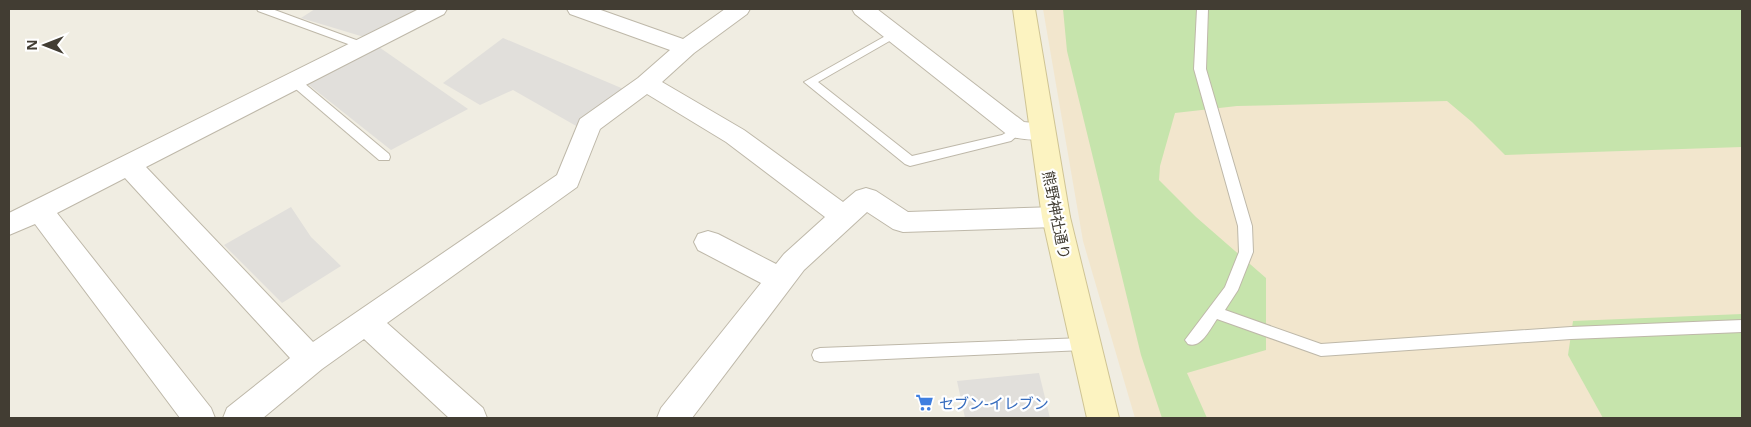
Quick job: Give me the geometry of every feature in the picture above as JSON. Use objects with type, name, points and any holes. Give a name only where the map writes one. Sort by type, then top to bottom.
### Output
[{"type":"main road","name":"熊野神社通り","points":[[1024,9],[1030,131],[1056,218],[1084,344],[1103,418]]},
{"type":"street","points":[[9,226],[436,9]]},
{"type":"street","points":[[578,9],[686,48]]},
{"type":"street","points":[[239,418],[311,360],[568,180],[589,125],[646,83],[686,48],[739,9]]},
{"type":"street","points":[[863,9],[1030,131]]},
{"type":"street","points":[[646,83],[735,136],[843,216]]},
{"type":"street","points":[[129,165],[311,360]]},
{"type":"street","points":[[673,418],[794,262],[843,216],[866,198],[902,222],[1056,218]]},
{"type":"street","points":[[39,210],[199,418]]},
{"type":"street","points":[[708,242],[780,280]]},
{"type":"street","points":[[365,322],[471,418]]},
{"type":"lane","points":[[262,9],[363,46]]},
{"type":"lane","points":[[1193,340],[1231,290],[1246,252],[1245,226],[1200,69],[1202,9]]},
{"type":"lane","points":[[896,33],[810,82],[910,161],[1030,131]]},
{"type":"lane","points":[[294,81],[384,157]]},
{"type":"lane","points":[[1214,312],[1320,350],[1571,333],[1742,326]]},
{"type":"lane","points":[[820,355],[1084,344]]},
{"type":"shaded area","points":[[315,9],[410,9],[421,12],[364,37],[301,18]]},
{"type":"shaded area","points":[[1043,9],[1742,9],[1742,418],[1135,418],[1083,241]]},
{"type":"shaded area","points":[[503,38],[626,90],[578,127],[513,90],[480,105],[443,83]]},
{"type":"shaded area","points":[[376,45],[468,109],[391,150],[304,81]]},
{"type":"shaded area","points":[[291,207],[311,237],[341,266],[282,303],[224,245]]},
{"type":"shaded area","points":[[1039,373],[1050,418],[965,418],[957,381]]},
{"type":"green space","points":[[1063,9],[1742,9],[1742,147],[1505,155],[1472,122],[1447,101],[1237,106],[1175,113],[1160,166],[1159,180],[1196,217],[1266,278],[1266,350],[1187,373],[1207,418],[1162,418],[1141,355],[1067,51]]},
{"type":"green space","points":[[1742,314],[1742,418],[1603,418],[1568,355],[1573,321]]},
{"type":"place","name":"セブン-イレブン","points":[[925,403]]}]
